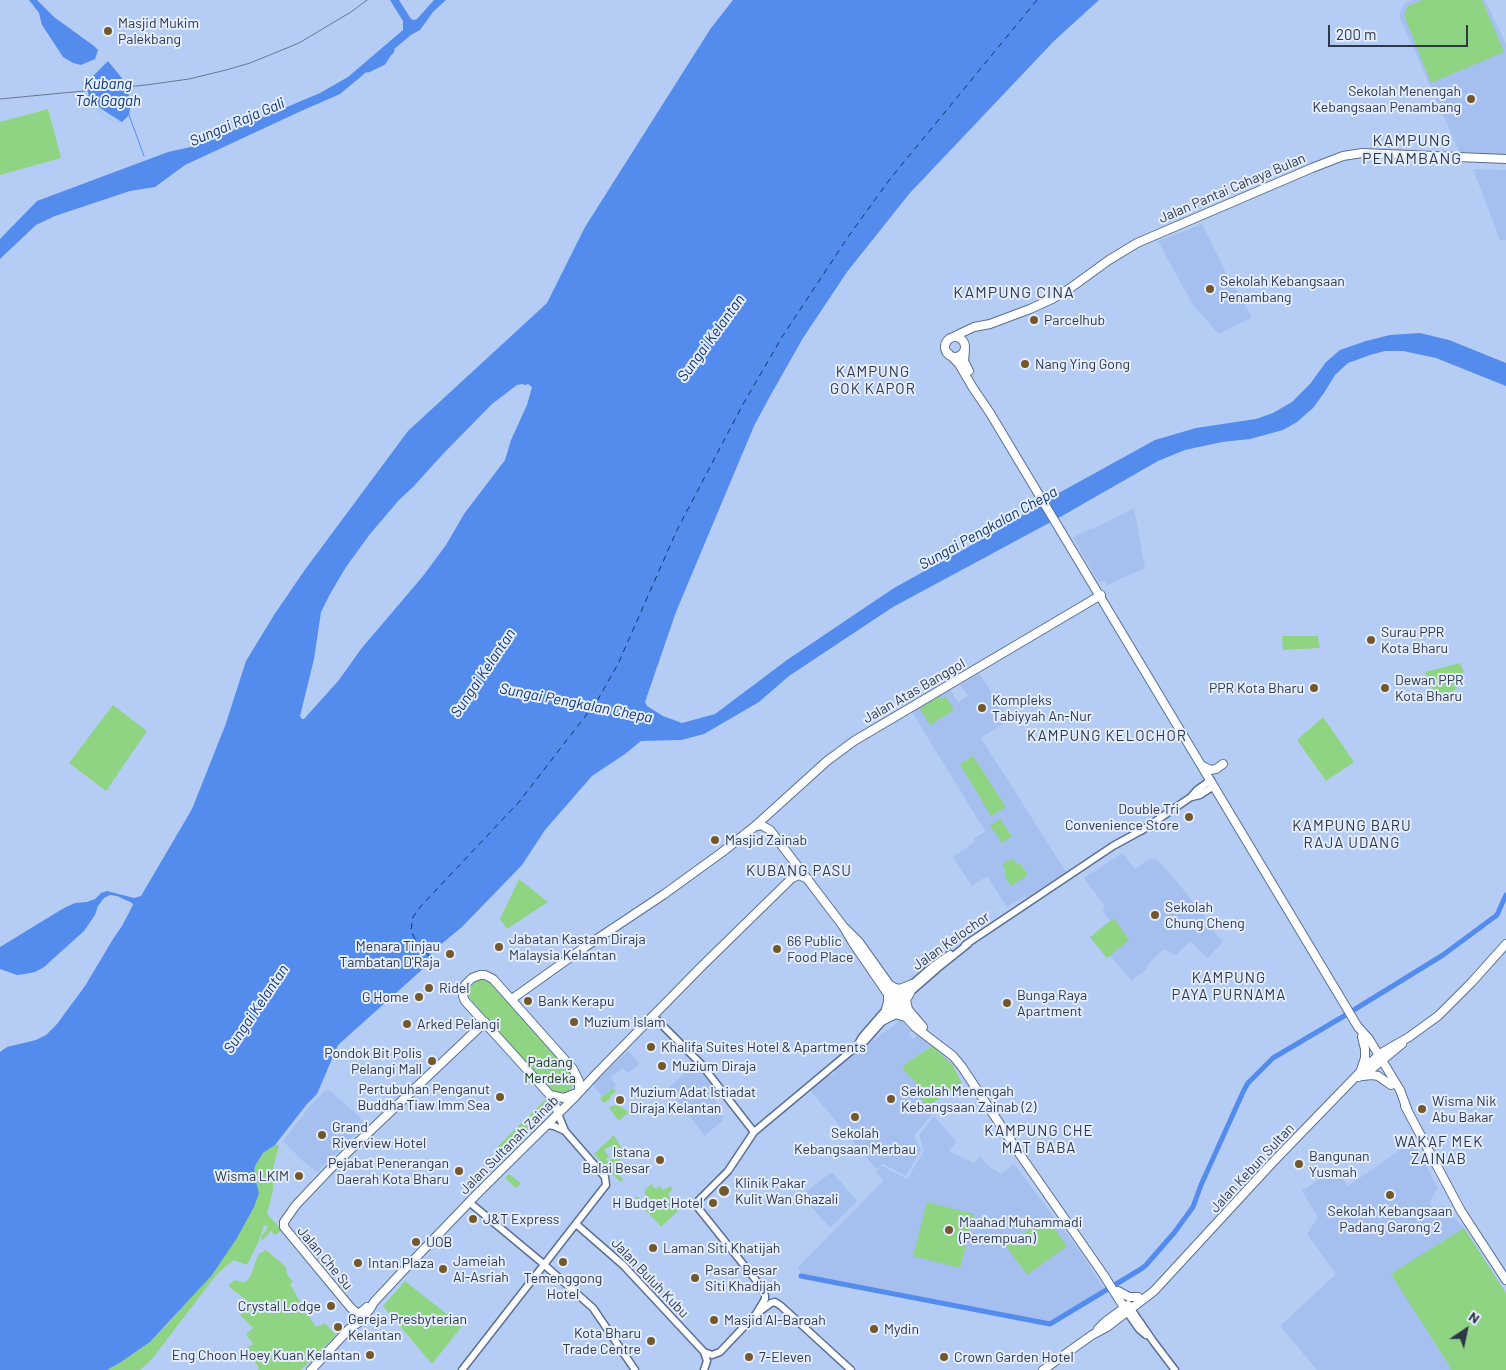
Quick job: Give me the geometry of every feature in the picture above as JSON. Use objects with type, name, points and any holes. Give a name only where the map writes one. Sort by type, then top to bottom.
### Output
[{"type":"main road","name":"Jalan Pantai Cahaya Bulan","points":[[965,348],[971,334],[990,324],[1052,299],[1069,289],[1108,260],[1137,243],[1344,156],[1362,153],[1506,159]]},
{"type":"main road","name":"Jalan Pantai Cahaya Bulan","points":[[955,336],[974,327],[990,324]]},
{"type":"main road","points":[[990,413],[966,367],[963,340],[955,336],[949,338],[946,343],[948,354],[959,364],[1060,527],[1358,1026],[1391,1085],[1408,1110]]},
{"type":"main road","points":[[948,354],[954,357],[958,356],[963,353],[965,348]]},
{"type":"main road","name":"Jalan Atas Banggol","points":[[512,999],[721,853],[754,827],[827,761],[854,741],[1101,596]]},
{"type":"main road","points":[[1202,764],[1210,770],[1216,769],[1223,764]]},
{"type":"main road","points":[[770,830],[770,819],[775,808]]},
{"type":"main road","points":[[754,827],[760,825],[770,830],[843,926],[859,942],[908,1019],[916,1028],[953,1056]]},
{"type":"main road","points":[[792,878],[795,868],[793,858]]},
{"type":"main road","points":[[792,878],[799,875],[808,879]]},
{"type":"main road","name":"Jalan Sultanah Zainab","points":[[311,1370],[349,1329],[358,1323],[374,1302],[470,1202],[792,878]]},
{"type":"main road","name":"Jalan Kebun Sultan","points":[[1092,1335],[1104,1322],[1154,1291],[1272,1162],[1357,1077],[1449,1006],[1506,944]]},
{"type":"main road","points":[[550,1095],[564,1098],[579,1092],[579,1081],[573,1069],[490,976],[480,975],[468,981],[463,990],[465,1001],[550,1095],[558,1114]]},
{"type":"main road","points":[[888,988],[900,989],[912,984]]},
{"type":"main road","points":[[886,1009],[888,988]]},
{"type":"main road","points":[[908,1010],[906,1000],[910,993]]},
{"type":"main road","points":[[897,1001],[908,1010],[919,1024],[936,1038],[970,1078],[1021,1156],[1128,1308]]},
{"type":"main road","points":[[882,1022],[896,1014],[908,1019]]},
{"type":"main road","name":"Jalan Che Su","points":[[351,1308],[284,1228],[284,1222],[296,1205],[332,1167],[485,1022]]},
{"type":"main road","points":[[1365,1038],[1383,1045],[1397,1046],[1389,1073]]},
{"type":"main road","points":[[1357,1077],[1365,1058],[1365,1038]]},
{"type":"main road","points":[[1378,1060],[1400,1090],[1408,1110],[1461,1211],[1506,1280]]},
{"type":"main road","points":[[1357,1077],[1366,1075],[1378,1076],[1391,1085]]},
{"type":"main road","name":"Jalan Kebun Sultan","points":[[1043,1370],[1106,1327],[1138,1297],[1170,1274]]},
{"type":"main road","points":[[1116,1292],[1129,1298],[1138,1297]]},
{"type":"main road","points":[[1113,1316],[1116,1306],[1116,1292]]},
{"type":"main road","points":[[351,1308],[360,1313],[374,1302]]},
{"type":"main road","points":[[349,1329],[354,1319],[351,1308]]},
{"type":"street","name":"Jalan Kelochor","points":[[897,1001],[912,984],[952,952],[968,944],[1035,898],[1144,829],[1191,797],[1197,790],[1213,783]]},
{"type":"street","points":[[857,1046],[862,1037],[886,1009],[910,993],[968,944]]},
{"type":"street","points":[[756,1314],[765,1299],[760,1284],[698,1206],[699,1200],[728,1171],[754,1132],[865,1041],[897,1001]]},
{"type":"street","points":[[653,1016],[694,1056],[754,1132]]},
{"type":"street","points":[[462,1370],[604,1189],[606,1180],[602,1172],[565,1131],[558,1114]]},
{"type":"street","points":[[546,1125],[565,1131]]},
{"type":"street","points":[[470,1202],[593,1308],[635,1370]]},
{"type":"street","name":"Jalan Buluh Kubu","points":[[576,1224],[623,1265],[704,1352]]},
{"type":"street","points":[[704,1352],[712,1355],[720,1352],[756,1314],[773,1302],[780,1306],[851,1370]]},
{"type":"street","points":[[1128,1308],[1175,1370]]},
{"type":"street","points":[[704,1352],[707,1361],[704,1370]]},
{"type":"shaded area","name":"Sekolah Menengah Kebangsaan Penambang","points":[[1412,0],[1485,0],[1506,44],[1506,154],[1460,153],[1399,16],[1404,4]]},
{"type":"shaded area","points":[[1473,169],[1506,170],[1506,240],[1500,240]]},
{"type":"shaded area","name":"Sekolah Kebangsaan Penambang","points":[[1202,224],[1226,273],[1252,317],[1219,334],[1193,305],[1158,241]]},
{"type":"shaded area","points":[[1134,508],[1145,568],[1107,585],[1105,581],[1099,582],[1073,538]]},
{"type":"shaded area","points":[[979,673],[1009,720],[981,738],[1066,872],[1027,898],[1025,896],[1007,907],[987,876],[972,886],[953,857],[975,842],[974,839],[985,831],[912,712],[950,690],[958,702],[968,696],[960,685]]},
{"type":"shaded area","name":"Sekolah Chung Cheng","points":[[1122,853],[1135,869],[1149,859],[1156,859],[1174,878],[1210,923],[1208,925],[1223,942],[1208,958],[1190,941],[1176,955],[1164,949],[1132,981],[1110,956],[1107,958],[1090,937],[1110,921],[1102,909],[1105,906],[1084,878]]},
{"type":"shaded area","name":"Sekolah Menengah Kebangsaan Zainab (2)","points":[[901,1020],[913,1031],[909,1034],[913,1039],[918,1035],[932,1046],[906,1064],[919,1086],[916,1091],[932,1114],[914,1136],[921,1150],[906,1176],[883,1164],[876,1169],[809,1089],[828,1075],[835,1073],[835,1069]]},
{"type":"shaded area","points":[[628,1051],[640,1064],[628,1073],[623,1068],[611,1077],[616,1086],[602,1096],[592,1084]]},
{"type":"shaded area","points":[[695,1064],[720,1096],[714,1100],[723,1112],[721,1114],[724,1119],[705,1136],[667,1089]]},
{"type":"shaded area","name":"Grand Riverview Hotel","points":[[326,1090],[330,1091],[360,1117],[364,1125],[317,1172],[283,1141],[309,1107]]},
{"type":"shaded area","name":"Maahad Muhammadi (Perempuan)","points":[[934,1116],[956,1142],[949,1151],[974,1163],[980,1156],[987,1165],[1001,1174],[1014,1164],[1083,1256],[1104,1288],[1049,1322],[801,1274],[798,1267],[883,1181],[876,1171],[882,1166],[907,1179],[924,1151],[919,1135]]},
{"type":"shaded area","points":[[1413,1141],[1438,1188],[1429,1203],[1434,1210],[1443,1205],[1464,1228],[1506,1293],[1506,1370],[1317,1370],[1280,1326],[1336,1274],[1307,1234],[1318,1217],[1302,1191],[1335,1169],[1348,1186]]},
{"type":"shaded area","points":[[832,1172],[857,1201],[830,1228],[801,1195]]},
{"type":"green space","points":[[1422,0],[1482,0],[1504,52],[1431,83],[1404,15],[1408,6]]},
{"type":"green space","points":[[48,109],[61,158],[0,175],[0,122]]},
{"type":"green space","points":[[1282,636],[1318,636],[1320,648],[1283,650]]},
{"type":"green space","points":[[1460,663],[1464,672],[1453,678],[1458,688],[1437,699],[1425,672]]},
{"type":"green space","points":[[940,696],[942,699],[946,697],[954,710],[930,725],[920,708]]},
{"type":"green space","points":[[113,705],[147,731],[106,791],[69,763]]},
{"type":"green space","points":[[1323,717],[1354,762],[1326,781],[1297,740]]},
{"type":"green space","points":[[973,756],[1006,807],[991,816],[960,764]]},
{"type":"green space","points":[[1000,819],[1012,836],[1002,843],[990,825]]},
{"type":"green space","points":[[1012,858],[1017,865],[1020,863],[1028,875],[1011,886],[1004,875],[1006,872],[1002,865]]},
{"type":"green space","points":[[519,879],[548,902],[507,929],[500,919]]},
{"type":"green space","points":[[1114,918],[1129,940],[1107,958],[1090,937]]},
{"type":"green space","name":"Padang Merdeka","points":[[480,979],[490,983],[570,1071],[574,1082],[568,1093],[557,1095],[548,1089],[471,1000],[469,989]]},
{"type":"green space","points":[[932,1046],[952,1064],[962,1083],[927,1107],[916,1091],[919,1086],[902,1068]]},
{"type":"green space","points":[[613,1088],[616,1092],[611,1095],[609,1101],[604,1103],[600,1098]]},
{"type":"green space","points":[[546,1099],[551,1109],[503,1155],[498,1151],[497,1147]]},
{"type":"green space","points":[[618,1105],[629,1112],[619,1121],[609,1108]]},
{"type":"green space","points":[[614,1135],[626,1155],[613,1167],[623,1180],[620,1182],[594,1154]],"holes":[[[610,1146],[617,1154],[617,1159],[613,1158],[608,1162],[606,1159],[609,1157],[604,1150]]]},
{"type":"green space","points":[[275,1145],[279,1145],[273,1168],[273,1190],[267,1214],[282,1230],[275,1235],[271,1231],[263,1240],[261,1239],[262,1236],[268,1227],[264,1225],[259,1241],[247,1265],[234,1260],[220,1271],[152,1359],[140,1370],[107,1370],[150,1342],[195,1292],[257,1184],[254,1174],[255,1166],[263,1153]]},
{"type":"green space","points":[[509,1174],[521,1183],[516,1188],[505,1178]]},
{"type":"green space","points":[[651,1184],[656,1189],[659,1186],[663,1190],[670,1186],[673,1189],[668,1194],[681,1208],[661,1227],[635,1198],[637,1196],[644,1203],[649,1199],[645,1194],[645,1190]]},
{"type":"green space","points":[[927,1202],[974,1214],[960,1268],[913,1256]]},
{"type":"green space","points":[[1046,1217],[1067,1246],[1027,1275],[1006,1246]]},
{"type":"green space","points":[[1464,1228],[1506,1293],[1506,1370],[1452,1370],[1391,1274]]},
{"type":"green space","points":[[266,1250],[286,1267],[287,1274],[293,1282],[290,1284],[316,1327],[325,1323],[336,1335],[301,1370],[257,1370],[259,1368],[246,1348],[253,1344],[246,1334],[253,1328],[240,1315],[251,1304],[228,1286],[234,1280],[247,1281],[260,1253]]},
{"type":"green space","points":[[405,1281],[462,1326],[432,1364],[383,1306]]},
{"type":"water","points":[[29,0],[37,0],[54,17],[94,46],[98,50],[95,59],[81,65],[63,57],[42,25],[39,13]]},
{"type":"water","points":[[390,0],[399,0],[411,19],[414,20],[434,0],[446,0],[433,12],[420,30],[411,35],[340,94],[185,165],[155,187],[130,191],[55,216],[36,225],[0,259],[0,239],[37,201],[168,152],[195,146],[320,93],[348,77],[403,30],[403,21]]},
{"type":"water","points":[[733,0],[1099,0],[1054,41],[909,194],[847,272],[803,338],[754,426],[676,612],[645,702],[647,706],[663,716],[682,723],[715,714],[787,660],[894,588],[1155,440],[1196,428],[1256,419],[1273,413],[1292,402],[1310,384],[1326,362],[1340,350],[1390,335],[1420,333],[1449,340],[1506,363],[1506,386],[1436,358],[1403,351],[1385,351],[1348,363],[1335,375],[1313,408],[1297,422],[1283,430],[1250,439],[1222,442],[1185,450],[1158,461],[1062,516],[893,607],[789,676],[759,702],[704,734],[681,740],[641,741],[592,776],[545,830],[522,865],[462,927],[438,947],[436,944],[425,967],[338,1045],[317,1094],[275,1145],[263,1153],[255,1166],[254,1174],[259,1193],[254,1207],[237,1238],[212,1275],[150,1342],[107,1370],[0,1370],[0,1052],[7,1047],[36,1040],[46,1035],[57,1024],[85,986],[133,905],[117,896],[110,895],[104,898],[84,931],[44,967],[35,972],[17,975],[0,969],[0,947],[64,908],[75,903],[95,899],[101,893],[107,891],[134,898],[141,896],[192,809],[225,726],[246,661],[274,615],[304,571],[408,431],[547,303],[585,227],[711,28]],"holes":[[[528,384],[532,387],[527,405],[511,440],[505,460],[464,514],[446,545],[423,576],[361,649],[339,680],[302,719],[300,716],[314,659],[321,612],[346,567],[370,534],[399,500],[492,404],[517,385]]]},
{"type":"water","name":"Kubang Tok Gagah","points":[[108,61],[125,82],[131,103],[129,115],[122,122],[114,121],[103,115],[89,100],[88,91],[92,77]]},
{"type":"pier","points":[[89,100],[122,122],[114,121],[103,115]]},
{"type":"pier","points":[[455,933],[456,935],[440,949],[434,949],[433,956],[430,959],[432,948],[436,944],[438,947]]},
{"type":"waterway","name":"Sungai Raja Gali","points":[[368,68],[382,61],[390,50]]},
{"type":"waterway","points":[[129,115],[144,156]]},
{"type":"waterway","points":[[801,1276],[1050,1324],[1141,1269],[1174,1233],[1193,1207],[1244,1090],[1248,1083],[1273,1058],[1443,955],[1497,915],[1506,895]]},
{"type":"ferry route","points":[[429,956],[417,943],[411,931],[413,917],[421,906],[519,802],[597,701],[618,664],[677,530],[742,406],[782,337],[848,237],[890,179],[1037,0]]},
{"type":"railway","points":[[0,99],[146,85],[189,79],[226,70],[250,63],[299,43],[351,12],[367,0]]},
{"type":"place","name":"Masjid Mukim Palekbang","points":[[108,31]]},
{"type":"place","name":"Sekolah Menengah Kebangsaan Penambang","points":[[1471,99]]},
{"type":"place","name":"Sekolah Kebangsaan Penambang","points":[[1210,289]]},
{"type":"place","name":"Parcelhub","points":[[1034,320]]},
{"type":"place","name":"Nang Ying Gong","points":[[1025,364]]},
{"type":"place","name":"Surau PPR Kota Bharu","points":[[1371,640]]},
{"type":"place","name":"PPR Kota Bharu","points":[[1314,688]]},
{"type":"place","name":"Dewan PPR Kota Bharu","points":[[1385,688]]},
{"type":"place","name":"Kompleks Tabiyyah An-Nur","points":[[982,708]]},
{"type":"place","name":"Double Tri Convenience Store","points":[[1189,817]]},
{"type":"place","name":"Masjid Zainab","points":[[715,840]]},
{"type":"place","name":"Sekolah Chung Cheng","points":[[1155,915]]},
{"type":"place","name":"Jabatan Kastam Diraja Malaysia Kelantan","points":[[499,947]]},
{"type":"place","name":"66 Public Food Place","points":[[777,949]]},
{"type":"place","name":"Menara Tinjau Tambatan D'Raja","points":[[450,954]]},
{"type":"place","name":"Ridel","points":[[429,988]]},
{"type":"place","name":"G Home","points":[[419,997]]},
{"type":"place","name":"Bank Kerapu","points":[[528,1001]]},
{"type":"place","name":"Bunga Raya Apartment","points":[[1007,1003]]},
{"type":"place","name":"Muzium Islam","points":[[574,1022]]},
{"type":"place","name":"Arked Pelangi","points":[[407,1024]]},
{"type":"place","name":"Khalifa Suites Hotel & Apartments","points":[[651,1047]]},
{"type":"place","name":"Pondok Bit Polis Pelangi Mall","points":[[432,1061]]},
{"type":"place","name":"Muzium Diraja","points":[[662,1066]]},
{"type":"place","name":"Pertubuhan Penganut Buddha Tiaw Imm Sea","points":[[500,1097]]},
{"type":"place","name":"Sekolah Menengah Kebangsaan Zainab (2)","points":[[891,1099]]},
{"type":"place","name":"Muzium Adat Istiadat Diraja Kelantan","points":[[620,1100]]},
{"type":"place","name":"Wisma Nik Abu Bakar","points":[[1422,1109]]},
{"type":"place","name":"Sekolah Kebangsaan Merbau","points":[[855,1117]]},
{"type":"place","name":"Grand Riverview Hotel","points":[[322,1135]]},
{"type":"place","name":"Istana Balai Besar","points":[[660,1160]]},
{"type":"place","name":"Bangunan Yusmah","points":[[1299,1164]]},
{"type":"place","name":"Pejabat Penerangan Daerah Kota Bharu","points":[[459,1171]]},
{"type":"place","name":"Wisma LKIM","points":[[299,1176]]},
{"type":"place","name":"Klinik Pakar Kulit Wan Ghazali","points":[[724,1191]]},
{"type":"place","name":"Sekolah Kebangsaan Padang Garong 2","points":[[1390,1195]]},
{"type":"place","name":"H Budget Hotel","points":[[713,1203]]},
{"type":"place","name":"J&T Express","points":[[473,1219]]},
{"type":"place","name":"Maahad Muhammadi (Perempuan)","points":[[949,1230]]},
{"type":"place","name":"UOB","points":[[416,1242]]},
{"type":"place","name":"Laman Siti Khatijah","points":[[653,1248]]},
{"type":"place","name":"Temenggong Hotel","points":[[563,1262]]},
{"type":"place","name":"Intan Plaza","points":[[358,1263]]},
{"type":"place","name":"Jameiah Al-Asriah","points":[[443,1269]]},
{"type":"place","name":"Pasar Besar Siti Khadijah","points":[[695,1278]]},
{"type":"place","name":"Crystal Lodge","points":[[331,1306]]},
{"type":"place","name":"Masjid Al-Baroah","points":[[714,1320]]},
{"type":"place","name":"Gereja Presbyterian Kelantan","points":[[338,1327]]},
{"type":"place","name":"Mydin","points":[[874,1329]]},
{"type":"place","name":"Kota Bharu Trade Centre","points":[[651,1341]]},
{"type":"place","name":"Eng Choon Hoey Kuan Kelantan","points":[[370,1355]]},
{"type":"place","name":"7-Eleven","points":[[749,1357]]},
{"type":"place","name":"Crown Garden Hotel","points":[[944,1357]]},
{"type":"district","name":"KAMPUNG PENAMBANG","points":[[1412,150]]},
{"type":"district","name":"KAMPUNG CINA","points":[[1014,293]]},
{"type":"district","name":"KAMPUNG GOK KAPOR","points":[[873,380]]},
{"type":"district","name":"KAMPUNG KELOCHOR","points":[[1107,736]]},
{"type":"district","name":"KAMPUNG BARU RAJA UDANG","points":[[1352,834]]},
{"type":"district","name":"KUBANG PASU","points":[[799,871]]},
{"type":"district","name":"KAMPUNG PAYA PURNAMA","points":[[1229,986]]},
{"type":"district","name":"KAMPUNG CHE MAT BABA","points":[[1039,1140]]},
{"type":"district","name":"WAKAF MEK ZAINAB","points":[[1439,1150]]},
{"type":"water label","name":"Sungai Kelantan","points":[[711,338]]},
{"type":"water label","name":"Sungai Pengkalan Chepa","points":[[988,528]]},
{"type":"water label","name":"Sungai Kelantan","points":[[483,673]]},
{"type":"water label","name":"Sungai Pengkalan Chepa","points":[[576,703]]},
{"type":"water label","name":"Sungai Kelantan","points":[[256,1009]]}]
